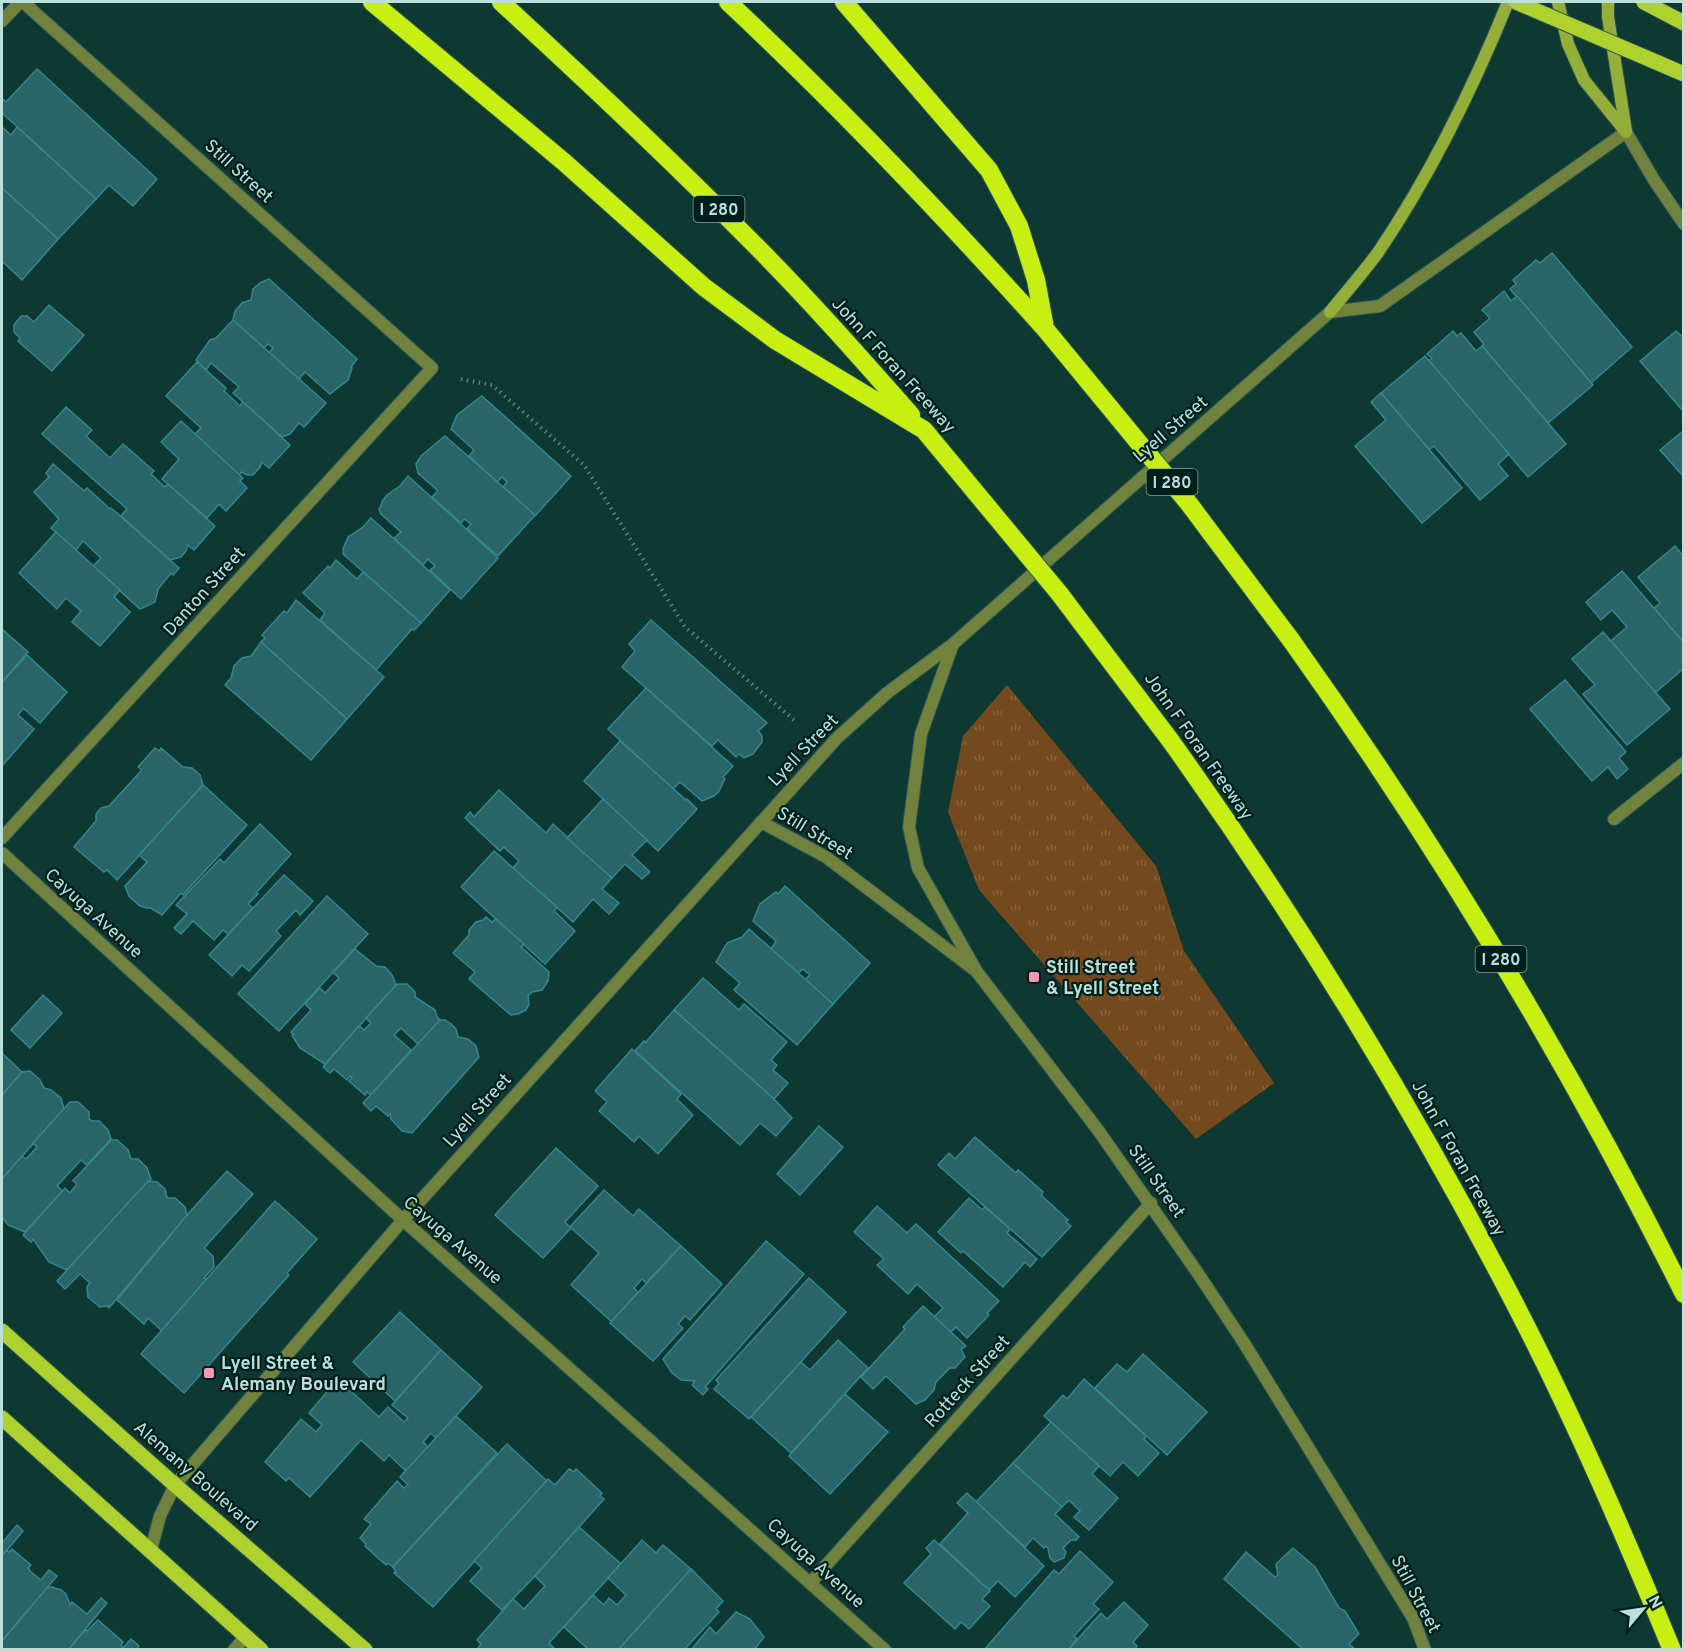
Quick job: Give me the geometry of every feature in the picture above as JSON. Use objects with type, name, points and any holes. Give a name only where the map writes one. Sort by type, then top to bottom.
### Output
[{"type":"highway","points":[[372,2],[504,110],[704,287],[775,340],[924,430]]},
{"type":"highway","name":"John F Foran Freeway","points":[[501,2],[655,147],[752,242],[827,320],[924,430],[1059,593],[1170,740],[1308,942],[1363,1032],[1468,1216],[1563,1404],[1623,1534],[1672,1650]]},
{"type":"highway","name":"I 280","points":[[728,2],[840,110],[912,184],[1046,330],[1190,505],[1291,640],[1387,778],[1504,964],[1600,1132],[1683,1294]]},
{"type":"highway","points":[[844,2],[989,170],[1019,226],[1036,280],[1046,330]]},
{"type":"main road","points":[[1330,312],[1378,253],[1426,176],[1508,2]]},
{"type":"main road","points":[[1516,2],[1683,74]]},
{"type":"main road","points":[[1558,2],[1568,44],[1584,80],[1626,132]]},
{"type":"main road","points":[[1608,2],[1608,17],[1626,132]]},
{"type":"main road","points":[[1644,2],[1683,23]]},
{"type":"main road","name":"Alemany Boulevard","points":[[2,1331],[365,1650]]},
{"type":"main road","points":[[2,1418],[261,1650]]},
{"type":"street","points":[[2,21],[22,2]]},
{"type":"street","name":"Still Street","points":[[22,2],[432,368]]},
{"type":"street","points":[[1330,312],[1380,306],[1626,132],[1683,224]]},
{"type":"street","name":"Lyell Street","points":[[151,1550],[160,1516],[175,1485],[403,1220],[837,738],[887,693],[953,644],[1330,312]]},
{"type":"street","name":"Danton Street","points":[[2,837],[432,368]]},
{"type":"street","points":[[953,644],[921,734],[909,827],[918,867],[977,972]]},
{"type":"street","points":[[1614,819],[1683,763]]},
{"type":"street","name":"Still Street","points":[[761,822],[826,857],[977,972],[1092,1121],[1150,1203],[1256,1363],[1413,1618],[1425,1650]]},
{"type":"street","name":"Cayuga Avenue","points":[[2,853],[403,1220],[885,1650]]},
{"type":"street","name":"Rotteck Street","points":[[811,1582],[1150,1203]]},
{"type":"street","points":[[234,1650],[246,1636]]},
{"type":"path","points":[[432,368],[463,380],[492,386],[584,465],[685,627],[794,720]]},
{"type":"green space","points":[[1007,685],[1156,866],[1184,951],[1274,1083],[1196,1139],[979,890],[948,812],[963,736]]},
{"type":"building","points":[[37,69],[157,179],[133,206],[109,185],[96,199],[2,113],[2,98],[6,102]]},
{"type":"building","points":[[2,127],[11,135],[17,127],[96,199],[58,239],[2,188]]},
{"type":"building","points":[[2,188],[58,239],[22,280],[2,261]]},
{"type":"building","points":[[1552,253],[1632,347],[1591,383],[1510,289],[1516,284],[1513,280],[1536,260],[1540,263]]},
{"type":"building","points":[[269,279],[357,359],[351,367],[348,380],[330,394],[305,372],[299,379],[269,353],[273,348],[268,344],[264,348],[233,320],[235,311],[242,303],[251,300],[253,289]]},
{"type":"building","points":[[1504,291],[1511,301],[1517,296],[1593,385],[1548,423],[1482,346],[1484,344],[1474,332],[1490,318],[1482,310]]},
{"type":"building","points":[[49,305],[84,335],[52,371],[18,341],[20,338],[14,332],[14,325],[21,316],[27,316],[34,322]]},
{"type":"building","points":[[233,320],[326,403],[304,427],[299,423],[290,434],[282,437],[233,393],[239,387],[211,363],[206,370],[196,360],[210,340],[216,338]]},
{"type":"building","points":[[1453,331],[1457,336],[1461,333],[1476,351],[1482,346],[1566,444],[1528,477],[1429,361],[1432,358],[1427,354]]},
{"type":"building","points":[[1676,331],[1684,338],[1684,412],[1640,361]]},
{"type":"building","points":[[1425,356],[1509,454],[1498,464],[1508,476],[1480,500],[1434,446],[1429,450],[1381,393]]},
{"type":"building","points":[[197,362],[226,388],[224,391],[240,406],[243,402],[290,445],[269,468],[262,462],[253,475],[242,472],[239,475],[195,434],[201,428],[166,396]]},
{"type":"building","points":[[1381,393],[1462,488],[1422,523],[1355,446],[1386,420],[1371,402]]},
{"type":"building","points":[[482,396],[571,476],[535,516],[503,487],[507,482],[502,477],[497,482],[469,456],[474,450],[451,429],[457,415]]},
{"type":"building","points":[[66,407],[92,430],[86,436],[110,458],[123,444],[154,471],[151,474],[165,487],[168,484],[215,526],[194,550],[188,545],[181,557],[170,560],[121,516],[127,509],[42,434]]},
{"type":"building","points":[[181,421],[243,478],[240,481],[247,488],[226,511],[219,504],[207,518],[162,479],[179,459],[161,442]]},
{"type":"building","points":[[1684,430],[1684,477],[1660,450]]},
{"type":"building","points":[[445,436],[535,515],[498,556],[467,529],[471,524],[464,519],[461,523],[432,497],[438,491],[418,473],[416,464],[421,456]]},
{"type":"building","points":[[53,464],[84,491],[87,488],[179,568],[173,575],[171,573],[158,589],[155,602],[140,609],[93,566],[101,558],[83,541],[76,550],[51,528],[59,519],[34,492],[49,477],[46,473]]},
{"type":"building","points":[[408,476],[498,558],[461,599],[430,570],[435,566],[428,559],[423,565],[394,538],[401,532],[379,510],[387,495],[400,486]]},
{"type":"building","points":[[371,518],[450,590],[421,623],[343,554],[348,537],[363,527]]},
{"type":"building","points":[[56,532],[120,590],[114,597],[130,612],[100,646],[72,622],[81,611],[66,598],[57,609],[19,573]]},
{"type":"building","points":[[1675,546],[1684,557],[1684,643],[1654,608],[1660,603],[1638,577]]},
{"type":"building","points":[[336,560],[357,579],[363,572],[421,623],[414,630],[412,629],[376,670],[320,620],[325,613],[303,593]]},
{"type":"building","points":[[1622,571],[1684,643],[1684,668],[1655,693],[1611,641],[1627,627],[1612,610],[1601,620],[1586,602]]},
{"type":"building","points":[[296,600],[384,677],[347,719],[261,642],[265,638],[262,635],[284,611],[287,613]]},
{"type":"building","points":[[651,620],[767,723],[758,731],[762,736],[762,742],[753,754],[744,758],[739,754],[736,757],[718,740],[712,746],[622,667],[635,651],[629,644]]},
{"type":"building","points":[[2,629],[28,652],[2,682]]},
{"type":"building","points":[[1603,632],[1670,709],[1627,745],[1583,694],[1595,685],[1572,659]]},
{"type":"building","points":[[261,642],[347,719],[311,760],[225,685],[231,678],[234,666],[242,658],[251,656]]},
{"type":"building","points":[[27,655],[67,692],[40,723],[23,708],[18,715],[34,729],[2,766],[2,682]]},
{"type":"building","points":[[1565,680],[1626,752],[1619,758],[1628,769],[1617,779],[1608,767],[1592,781],[1530,709]]},
{"type":"building","points":[[646,688],[733,766],[723,777],[725,779],[714,796],[702,801],[680,782],[673,789],[608,729]]},
{"type":"building","points":[[620,741],[697,809],[658,851],[584,781]]},
{"type":"building","points":[[155,748],[159,751],[161,748],[183,767],[192,768],[200,775],[203,785],[117,880],[107,870],[104,872],[74,847],[96,821],[96,814],[101,808],[109,806],[142,770],[138,767]]},
{"type":"building","points":[[203,785],[247,825],[162,915],[151,908],[140,906],[129,896],[125,886],[147,862],[139,855]]},
{"type":"building","points":[[499,790],[546,833],[553,824],[612,878],[602,889],[619,903],[609,914],[593,899],[573,922],[513,868],[519,861],[504,847],[500,851],[465,818],[470,812],[474,817]]},
{"type":"building","points":[[603,799],[647,840],[632,855],[650,872],[642,879],[625,864],[612,878],[567,838]]},
{"type":"building","points":[[260,824],[291,854],[248,904],[253,908],[228,934],[223,930],[214,940],[193,921],[181,934],[174,928],[187,914],[176,905],[220,859],[224,863]]},
{"type":"building","points":[[494,851],[557,907],[554,911],[575,931],[545,964],[461,887]]},
{"type":"building","points":[[284,875],[313,901],[300,915],[296,910],[276,931],[281,936],[249,971],[242,965],[232,976],[209,955]]},
{"type":"building","points":[[785,886],[870,963],[833,1004],[805,980],[810,975],[803,969],[798,973],[771,949],[776,941],[753,921],[760,904],[776,892],[778,894]]},
{"type":"building","points":[[327,896],[368,934],[279,1031],[238,994]]},
{"type":"building","points":[[486,917],[492,922],[496,919],[524,944],[521,947],[549,972],[548,981],[542,990],[532,992],[528,996],[529,1004],[526,1010],[518,1014],[511,1015],[469,979],[475,972],[453,953],[469,935],[469,930],[476,922]]},
{"type":"building","points":[[749,929],[833,1004],[797,1045],[734,990],[740,983],[716,962],[727,943],[742,937]]},
{"type":"building","points":[[355,949],[376,966],[385,967],[392,975],[396,985],[325,1064],[300,1048],[291,1032],[311,1010],[305,1004],[320,988],[325,993],[339,978],[333,972]]},
{"type":"building","points":[[703,978],[739,1010],[744,1004],[787,1042],[771,1060],[777,1065],[773,1070],[788,1083],[774,1099],[674,1010]]},
{"type":"building","points":[[397,984],[407,984],[415,992],[415,997],[435,1010],[440,1020],[418,1044],[401,1028],[394,1035],[411,1050],[371,1095],[367,1092],[365,1095],[349,1081],[352,1078],[350,1076],[347,1080],[334,1069],[330,1073],[323,1067],[359,1026],[364,1030],[371,1023],[366,1018]]},
{"type":"building","points":[[43,995],[62,1013],[30,1048],[11,1030]]},
{"type":"building","points":[[674,1010],[774,1099],[792,1118],[776,1136],[760,1123],[740,1145],[635,1051]]},
{"type":"building","points":[[440,1020],[451,1024],[456,1029],[458,1037],[468,1039],[476,1046],[479,1057],[412,1133],[402,1131],[391,1119],[390,1114],[388,1116],[376,1106],[371,1111],[363,1103]]},
{"type":"building","points":[[632,1049],[681,1094],[677,1099],[693,1115],[658,1154],[639,1136],[634,1142],[599,1111],[607,1102],[595,1091]]},
{"type":"building","points":[[2,1053],[22,1072],[2,1095]]},
{"type":"building","points":[[30,1071],[40,1080],[44,1088],[51,1090],[61,1098],[64,1109],[2,1179],[2,1095],[22,1072]]},
{"type":"building","points":[[70,1102],[78,1102],[89,1112],[89,1119],[99,1121],[108,1130],[111,1139],[87,1165],[81,1160],[57,1186],[63,1191],[25,1232],[8,1225],[2,1217],[2,1179],[22,1156],[26,1159],[37,1147],[33,1143]]},
{"type":"building","points":[[819,1126],[843,1147],[800,1195],[777,1174]]},
{"type":"building","points":[[975,1137],[1016,1173],[1018,1170],[1043,1192],[1041,1195],[1068,1220],[1066,1222],[1071,1226],[1042,1257],[938,1165],[949,1153],[955,1159]]},
{"type":"building","points":[[111,1140],[117,1140],[128,1150],[131,1159],[138,1159],[147,1168],[151,1179],[67,1270],[49,1262],[33,1239],[31,1242],[23,1235],[65,1188],[70,1193],[77,1184],[73,1181]]},
{"type":"building","points":[[556,1148],[598,1186],[565,1222],[571,1228],[543,1258],[495,1215]]},
{"type":"building","points":[[227,1171],[253,1194],[204,1248],[213,1256],[214,1267],[204,1278],[207,1280],[162,1331],[148,1318],[144,1324],[117,1300],[187,1215]]},
{"type":"building","points":[[148,1181],[157,1182],[165,1189],[167,1198],[175,1198],[185,1207],[187,1215],[109,1308],[108,1306],[100,1307],[88,1297],[87,1287],[90,1283],[80,1274],[65,1289],[57,1281]]},
{"type":"building","points":[[604,1190],[633,1216],[639,1209],[681,1246],[646,1283],[642,1279],[634,1288],[638,1292],[612,1322],[571,1285],[599,1253],[570,1227]]},
{"type":"building","points":[[969,1198],[982,1210],[985,1207],[1010,1229],[1007,1233],[1037,1259],[1030,1267],[1025,1262],[1003,1287],[938,1232]]},
{"type":"building","points":[[275,1201],[317,1239],[287,1273],[289,1275],[184,1393],[141,1354]]},
{"type":"building","points":[[877,1206],[907,1233],[916,1224],[999,1301],[967,1338],[956,1327],[951,1332],[934,1317],[943,1308],[917,1284],[908,1294],[877,1265],[884,1259],[854,1232]]},
{"type":"building","points":[[766,1241],[804,1274],[705,1387],[708,1389],[703,1395],[692,1385],[695,1381],[681,1380],[672,1373],[663,1359]]},
{"type":"building","points":[[681,1246],[722,1284],[690,1320],[685,1316],[678,1324],[683,1328],[653,1361],[610,1323]]},
{"type":"building","points":[[809,1278],[846,1312],[749,1419],[714,1389],[719,1384],[716,1380]]},
{"type":"building","points":[[923,1306],[966,1346],[961,1349],[965,1357],[955,1368],[950,1368],[936,1382],[934,1390],[925,1400],[916,1404],[886,1376],[873,1389],[861,1377]]},
{"type":"building","points":[[400,1312],[441,1350],[395,1401],[353,1362]]},
{"type":"building","points":[[838,1340],[868,1368],[791,1453],[751,1417],[801,1362],[810,1370]]},
{"type":"building","points":[[441,1350],[482,1387],[436,1438],[431,1433],[423,1442],[428,1447],[406,1471],[389,1455],[384,1461],[361,1440],[310,1497],[289,1478],[286,1481],[265,1462],[301,1419],[316,1432],[322,1425],[309,1413],[338,1379],[379,1417],[388,1407],[404,1422],[408,1418],[392,1405]]},
{"type":"building","points":[[1143,1354],[1207,1412],[1167,1455],[1095,1388],[1117,1364],[1127,1372]]},
{"type":"building","points":[[1084,1379],[1146,1436],[1144,1439],[1159,1453],[1138,1476],[1123,1462],[1110,1476],[1044,1416],[1063,1395],[1067,1399]]},
{"type":"building","points":[[845,1394],[888,1432],[830,1494],[789,1456]]},
{"type":"building","points":[[456,1416],[497,1453],[393,1567],[388,1563],[386,1565],[365,1546],[366,1544],[360,1538],[371,1524],[364,1519],[397,1481],[404,1488],[408,1485],[400,1477]]},
{"type":"building","points":[[1051,1422],[1099,1466],[1092,1474],[1118,1498],[1089,1530],[1074,1517],[1080,1511],[1069,1500],[1062,1507],[1013,1463]]},
{"type":"building","points":[[507,1444],[547,1481],[433,1607],[394,1573],[396,1572],[393,1567]]},
{"type":"building","points":[[1013,1463],[1062,1507],[1055,1514],[1079,1537],[1071,1540],[1063,1548],[1066,1552],[1064,1558],[1054,1562],[1050,1558],[1048,1548],[1046,1546],[1044,1548],[1033,1538],[1025,1547],[976,1502]]},
{"type":"building","points":[[569,1469],[574,1472],[576,1469],[602,1493],[600,1496],[604,1499],[502,1610],[470,1581],[482,1568],[474,1561],[548,1479],[555,1485]]},
{"type":"building","points":[[967,1493],[1044,1566],[1015,1597],[998,1581],[989,1590],[940,1544],[968,1513],[957,1503]]},
{"type":"building","points":[[17,1525],[23,1531],[2,1556],[2,1543]]},
{"type":"building","points":[[579,1527],[621,1564],[549,1643],[556,1650],[480,1650],[478,1648],[481,1644],[477,1640],[513,1599],[524,1609],[545,1586],[535,1576]]},
{"type":"building","points":[[642,1540],[656,1553],[663,1545],[691,1569],[618,1650],[589,1650],[564,1627],[593,1595],[604,1605],[609,1598],[617,1605],[626,1595],[608,1578]]},
{"type":"building","points":[[934,1540],[990,1591],[982,1599],[990,1606],[969,1629],[961,1622],[955,1629],[904,1583],[931,1554],[926,1548]]},
{"type":"building","points":[[1293,1548],[1315,1567],[1339,1608],[1345,1611],[1359,1634],[1349,1644],[1356,1650],[1304,1650],[1224,1579],[1246,1552],[1275,1577],[1278,1575],[1276,1564]]},
{"type":"building","points":[[12,1549],[31,1565],[28,1568],[30,1571],[41,1580],[49,1570],[57,1576],[2,1641],[2,1556],[7,1550],[9,1552]]},
{"type":"building","points":[[1080,1551],[1113,1582],[1093,1604],[1099,1609],[1074,1636],[1077,1639],[1068,1650],[984,1650],[1054,1570],[1059,1574]]},
{"type":"building","points":[[691,1569],[723,1601],[716,1609],[719,1612],[684,1650],[618,1650]]},
{"type":"building","points":[[52,1587],[66,1594],[70,1605],[72,1602],[87,1614],[101,1598],[107,1603],[68,1650],[2,1650],[2,1641],[47,1588]]},
{"type":"building","points":[[1124,1602],[1148,1625],[1133,1642],[1137,1646],[1134,1650],[1068,1650],[1101,1613],[1107,1619]]},
{"type":"building","points":[[736,1612],[750,1619],[764,1637],[754,1650],[691,1650],[710,1627],[716,1634]]},
{"type":"building","points":[[98,1620],[123,1642],[121,1645],[123,1648],[131,1639],[139,1646],[136,1650],[68,1650],[86,1629],[87,1631]]},
{"type":"place","name":"Still Street & Lyell Street","points":[[1034,977]]},
{"type":"place","name":"Lyell Street & Alemany Boulevard","points":[[209,1373]]}]
